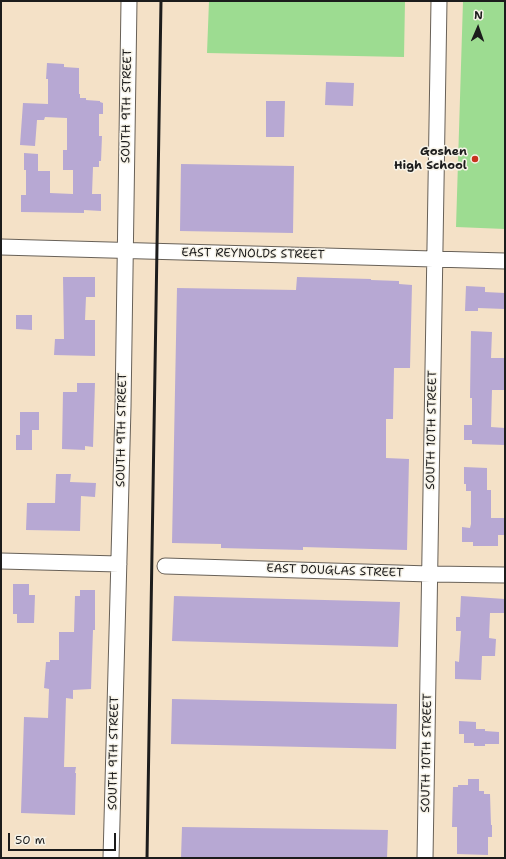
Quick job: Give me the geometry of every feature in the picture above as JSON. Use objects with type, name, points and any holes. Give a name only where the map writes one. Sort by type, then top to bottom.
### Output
[{"type":"street","name":"SOUTH 9TH STREET","points":[[111,858],[123,415],[129,1]]},
{"type":"street","name":"SOUTH 10TH STREET","points":[[425,858],[439,1]]},
{"type":"street","name":"EAST REYNOLDS STREET","points":[[1,248],[436,258],[505,261]]},
{"type":"street","points":[[1,561],[119,564]]},
{"type":"street","name":"EAST DOUGLAS STREET","points":[[165,566],[505,575]]},
{"type":"green space","points":[[209,1],[405,1],[404,57],[207,53]]},
{"type":"green space","name":"Goshen High School","points":[[463,1],[505,1],[505,229],[456,227]]},
{"type":"building","points":[[47,63],[64,64],[64,67],[79,68],[80,98],[100,101],[103,103],[103,114],[99,114],[99,136],[102,136],[101,161],[99,161],[99,167],[93,167],[92,194],[101,194],[101,211],[84,210],[84,213],[21,212],[21,195],[26,195],[24,153],[38,154],[38,171],[50,171],[50,193],[73,194],[73,170],[63,170],[63,150],[67,150],[67,118],[45,117],[44,120],[37,120],[35,146],[20,145],[23,103],[48,104],[48,79],[46,79]]},
{"type":"building","points":[[326,82],[354,83],[353,106],[325,105]]},
{"type":"building","points":[[266,101],[285,101],[284,137],[266,137]]},
{"type":"building","points":[[181,164],[294,166],[293,233],[180,231]]},
{"type":"building","points":[[63,277],[95,277],[95,297],[86,297],[85,320],[95,320],[95,356],[54,355],[55,339],[64,339]]},
{"type":"building","points":[[297,277],[371,279],[399,281],[399,284],[412,285],[410,368],[394,368],[393,419],[386,419],[386,458],[409,459],[407,550],[303,547],[303,550],[221,548],[221,544],[172,543],[177,288],[296,290]]},
{"type":"building","points":[[466,286],[485,287],[485,292],[505,293],[505,309],[478,308],[478,311],[465,311]]},
{"type":"building","points":[[16,315],[32,315],[32,330],[16,329]]},
{"type":"building","points":[[471,331],[492,332],[491,358],[504,358],[504,390],[492,390],[491,427],[505,428],[505,445],[472,444],[472,440],[464,440],[464,425],[472,425],[472,398],[470,398]]},
{"type":"building","points":[[77,383],[95,383],[93,447],[85,446],[85,450],[62,449],[63,392],[77,392]]},
{"type":"building","points":[[20,412],[39,412],[39,430],[32,430],[32,450],[16,450],[16,435],[20,435]]},
{"type":"building","points":[[464,467],[487,468],[487,490],[491,490],[491,518],[505,518],[505,535],[498,535],[498,546],[473,546],[473,542],[462,542],[462,527],[470,528],[471,524],[471,491],[466,491],[466,484],[464,484]]},
{"type":"building","points":[[56,474],[71,474],[70,482],[96,483],[95,497],[81,496],[80,531],[26,530],[27,503],[55,503]]},
{"type":"building","points":[[13,584],[29,584],[29,595],[35,595],[34,623],[17,623],[17,614],[13,614]]},
{"type":"building","points":[[80,590],[95,590],[95,630],[93,630],[91,689],[73,690],[73,699],[66,698],[64,767],[76,767],[75,815],[21,813],[24,717],[48,718],[49,689],[44,688],[46,662],[50,662],[50,660],[59,660],[59,632],[74,632],[75,596],[80,596]]},
{"type":"building","points":[[174,596],[400,602],[398,647],[172,641]]},
{"type":"building","points":[[461,596],[505,599],[504,613],[490,613],[489,638],[496,639],[495,656],[482,656],[481,680],[455,679],[455,661],[459,662],[461,631],[456,631],[456,617],[460,617]]},
{"type":"building","points":[[172,699],[397,704],[396,749],[171,744]]},
{"type":"building","points":[[459,721],[476,722],[476,729],[499,732],[499,744],[474,746],[474,743],[464,743],[464,734],[459,734]]},
{"type":"building","points":[[468,779],[479,779],[479,791],[484,791],[484,794],[490,794],[492,837],[488,837],[488,855],[457,854],[457,827],[452,827],[453,787],[458,787],[458,785],[468,785]]},
{"type":"building","points":[[182,827],[388,830],[387,858],[181,858]]},
{"type":"railway","points":[[147,858],[161,1]]},
{"type":"place","name":"Goshen High School","points":[[475,159]]}]
